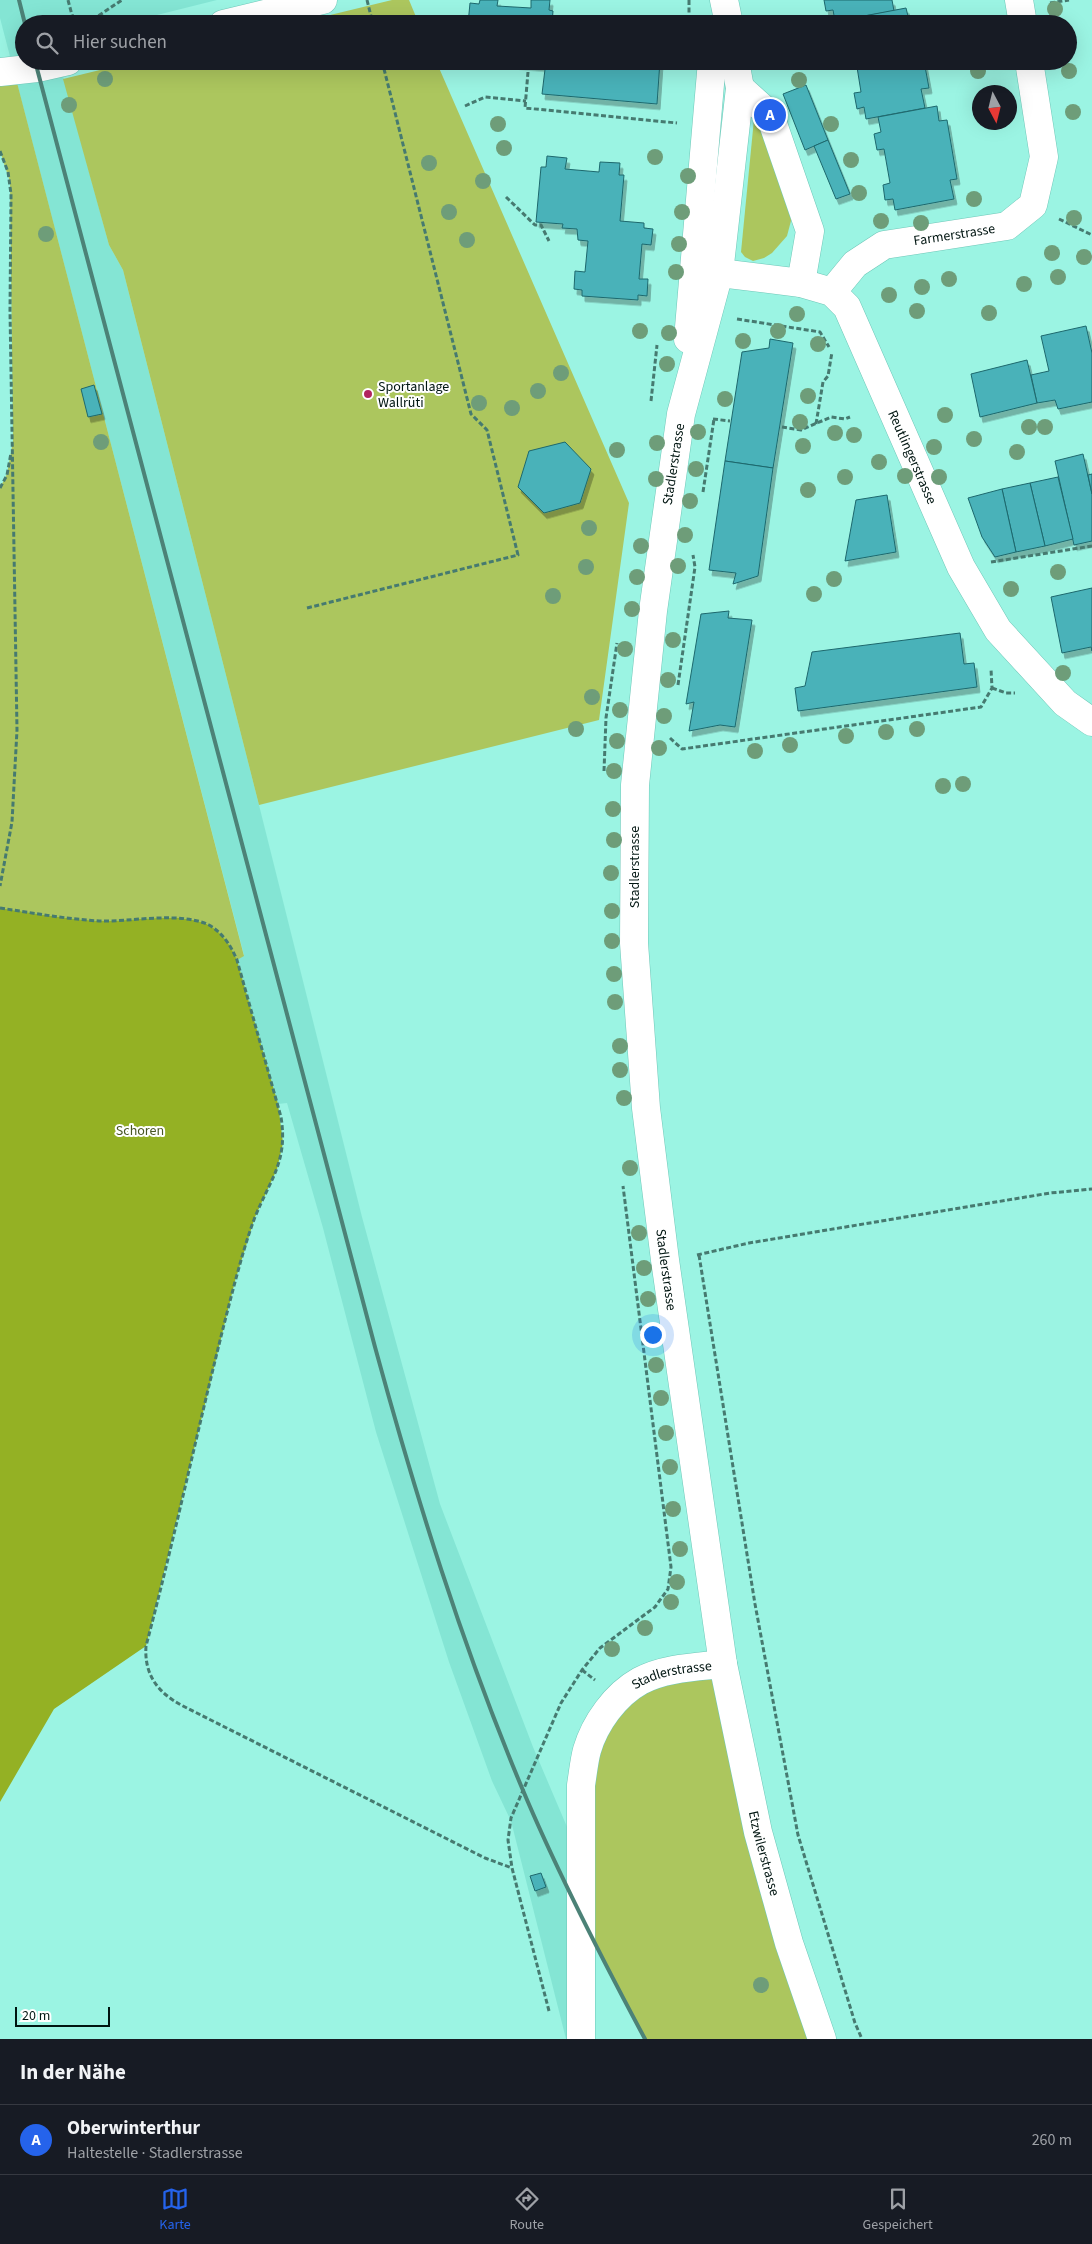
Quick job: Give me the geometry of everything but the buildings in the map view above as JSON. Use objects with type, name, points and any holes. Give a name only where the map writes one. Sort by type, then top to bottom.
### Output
[{"type":"main road","points":[[261,15],[323,0]]},
{"type":"main road","points":[[719,15],[722,0]]},
{"type":"main road","points":[[722,0],[726,15]]},
{"type":"main road","points":[[1019,0],[1022,15]]},
{"type":"main road","points":[[0,72],[18,70]]},
{"type":"main road","name":"Stadlerstrasse","points":[[706,271],[712,70]]},
{"type":"main road","name":"Stadlerstrasse","points":[[581,2039],[582,1784],[587,1750],[600,1722],[616,1698],[640,1680],[668,1671],[723,1664],[665,1260],[646,1108],[634,943],[635,785],[653,612],[681,414],[740,88],[737,70]]},
{"type":"main road","points":[[1030,70],[1044,157],[1033,205]]},
{"type":"main road","points":[[740,88],[770,115],[810,231],[801,283]]},
{"type":"main road","name":"Farmerstrasse","points":[[832,292],[855,264],[884,245],[1007,226],[1033,205]]},
{"type":"main road","points":[[706,271],[801,283],[832,292]]},
{"type":"main road","name":"Reutlingerstrasse","points":[[832,292],[847,307],[961,567],[998,630],[1065,703],[1092,722]]},
{"type":"main road","name":"Etzwilerstrasse","points":[[723,1664],[758,1832],[789,1943],[822,2039]]},
{"type":"path","points":[[68,0],[72,15]]},
{"type":"path","points":[[100,15],[122,0]]},
{"type":"path","points":[[367,0],[371,15]]},
{"type":"path","points":[[689,0],[689,15]]},
{"type":"path","points":[[307,608],[518,555],[487,430],[471,414],[384,70]]},
{"type":"path","points":[[528,72],[525,108],[680,123]]},
{"type":"path","points":[[465,106],[485,98],[526,102]]},
{"type":"path","points":[[0,151],[10,182],[16,762],[8,848],[0,886]]},
{"type":"path","points":[[506,197],[535,224],[542,225],[549,241]]},
{"type":"path","points":[[1033,205],[1092,235]]},
{"type":"path","points":[[734,322],[738,319],[820,332],[832,352],[828,376],[823,382],[816,424]]},
{"type":"path","points":[[782,427],[800,430],[831,417],[845,419],[850,417]]},
{"type":"path","points":[[702,497],[714,419]]},
{"type":"path","points":[[0,488],[10,461],[13,442]]},
{"type":"path","points":[[677,691],[695,567],[694,546]]},
{"type":"path","points":[[961,567],[1092,546]]},
{"type":"path","points":[[672,729],[670,739],[682,749],[981,706],[992,688],[990,663]]},
{"type":"path","points":[[0,908],[98,921],[189,919],[218,931],[232,949],[237,960],[281,1117],[284,1143],[282,1156],[255,1217],[235,1281],[146,1646],[146,1657],[151,1677],[164,1694],[183,1706],[485,1858],[512,1868]]},
{"type":"path","points":[[665,1260],[699,1255],[748,1243],[1050,1193],[1092,1189]]},
{"type":"path","points":[[699,1255],[755,1604],[798,1835],[855,2023],[862,2039]]},
{"type":"path","points":[[551,2020],[512,1868],[508,1840],[511,1818],[561,1704],[582,1670],[600,1648],[655,1607],[668,1589],[671,1567]]},
{"type":"shaded area","points":[[0,0],[217,0],[157,15],[15,15],[15,70],[61,70],[109,245],[123,270],[362,1217],[440,1504],[533,1747],[596,1895],[595,2039],[566,2039],[511,1821],[492,1781],[449,1662],[376,1432],[323,1228],[287,1103],[278,1104],[237,960],[244,955],[0,18]]},
{"type":"green space","points":[[392,0],[409,0],[415,15],[330,15]]},
{"type":"green space","name":"Sportanlage Wallrüti","points":[[100,70],[440,70],[629,503],[599,720],[259,805],[123,270],[109,245],[63,79]]},
{"type":"green space","points":[[14,71],[244,956],[237,960],[229,945],[218,932],[209,925],[197,921],[155,918],[99,921],[0,908],[0,488],[7,474],[13,441],[10,182],[0,151],[0,72]]},
{"type":"green space","points":[[755,109],[792,217],[787,236],[772,253],[764,258],[753,261],[745,257],[741,252]]},
{"type":"green space","name":"Schoren","points":[[0,908],[99,921],[155,918],[184,919],[209,925],[218,932],[229,945],[237,960],[278,1104],[283,1143],[277,1169],[255,1217],[235,1281],[146,1646],[54,1709],[0,1802]]},
{"type":"green space","points":[[723,1664],[822,2039],[645,2039],[581,1916],[581,1785],[616,1698]]},
{"type":"railway","points":[[19,0],[23,15]]},
{"type":"railway","points":[[37,70],[375,1347],[424,1515],[479,1680],[522,1788],[580,1915],[645,2039]]},
{"type":"place","name":"Oberwinterthur","points":[[770,115]]},
{"type":"place","name":"Sportanlage Wallrüti","points":[[368,394]]}]
